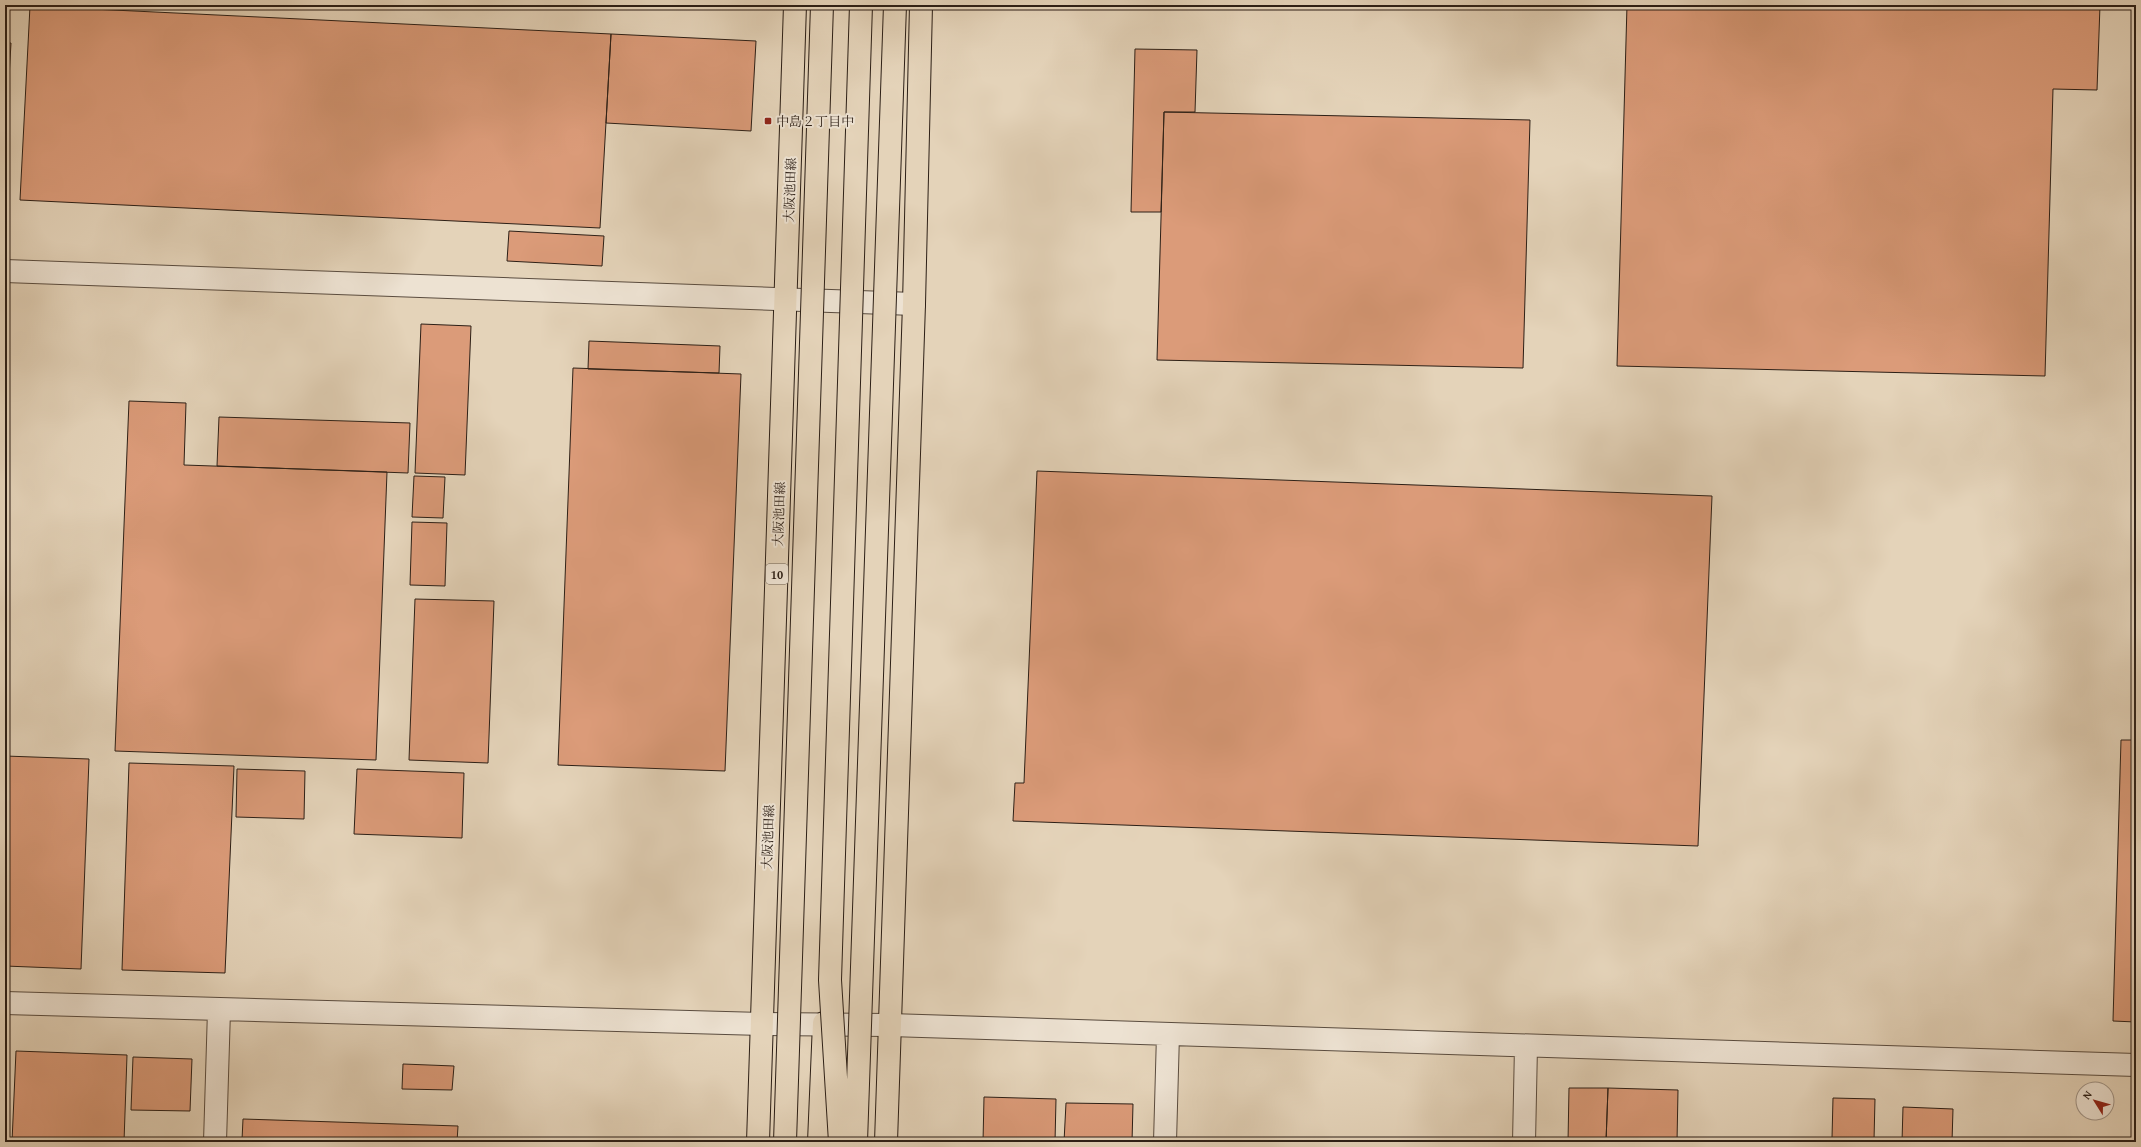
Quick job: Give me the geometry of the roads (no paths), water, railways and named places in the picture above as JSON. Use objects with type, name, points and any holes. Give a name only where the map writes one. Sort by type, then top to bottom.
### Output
[{"type":"main road","name":"大阪池田線","points":[[758,1142],[795,5]]},
{"type":"main road","points":[[785,1142],[822,5]]},
{"type":"main road","points":[[840,1142],[830,980],[861,5]]},
{"type":"main road","points":[[856,1142],[895,5]]},
{"type":"main road","points":[[886,1142],[914,304],[920,5]]},
{"type":"main road","points":[[819,1142],[824,1023]]},
{"type":"street","points":[[5,271],[914,304]]},
{"type":"street","points":[[5,1003],[762,1024],[824,1023],[2136,1065]]},
{"type":"street","points":[[215,1142],[219,1010]]},
{"type":"street","points":[[1165,1142],[1168,1034]]},
{"type":"street","points":[[1524,1142],[1526,1046]]},
{"type":"place","name":"中島２丁目中","points":[[768,121]]}]
